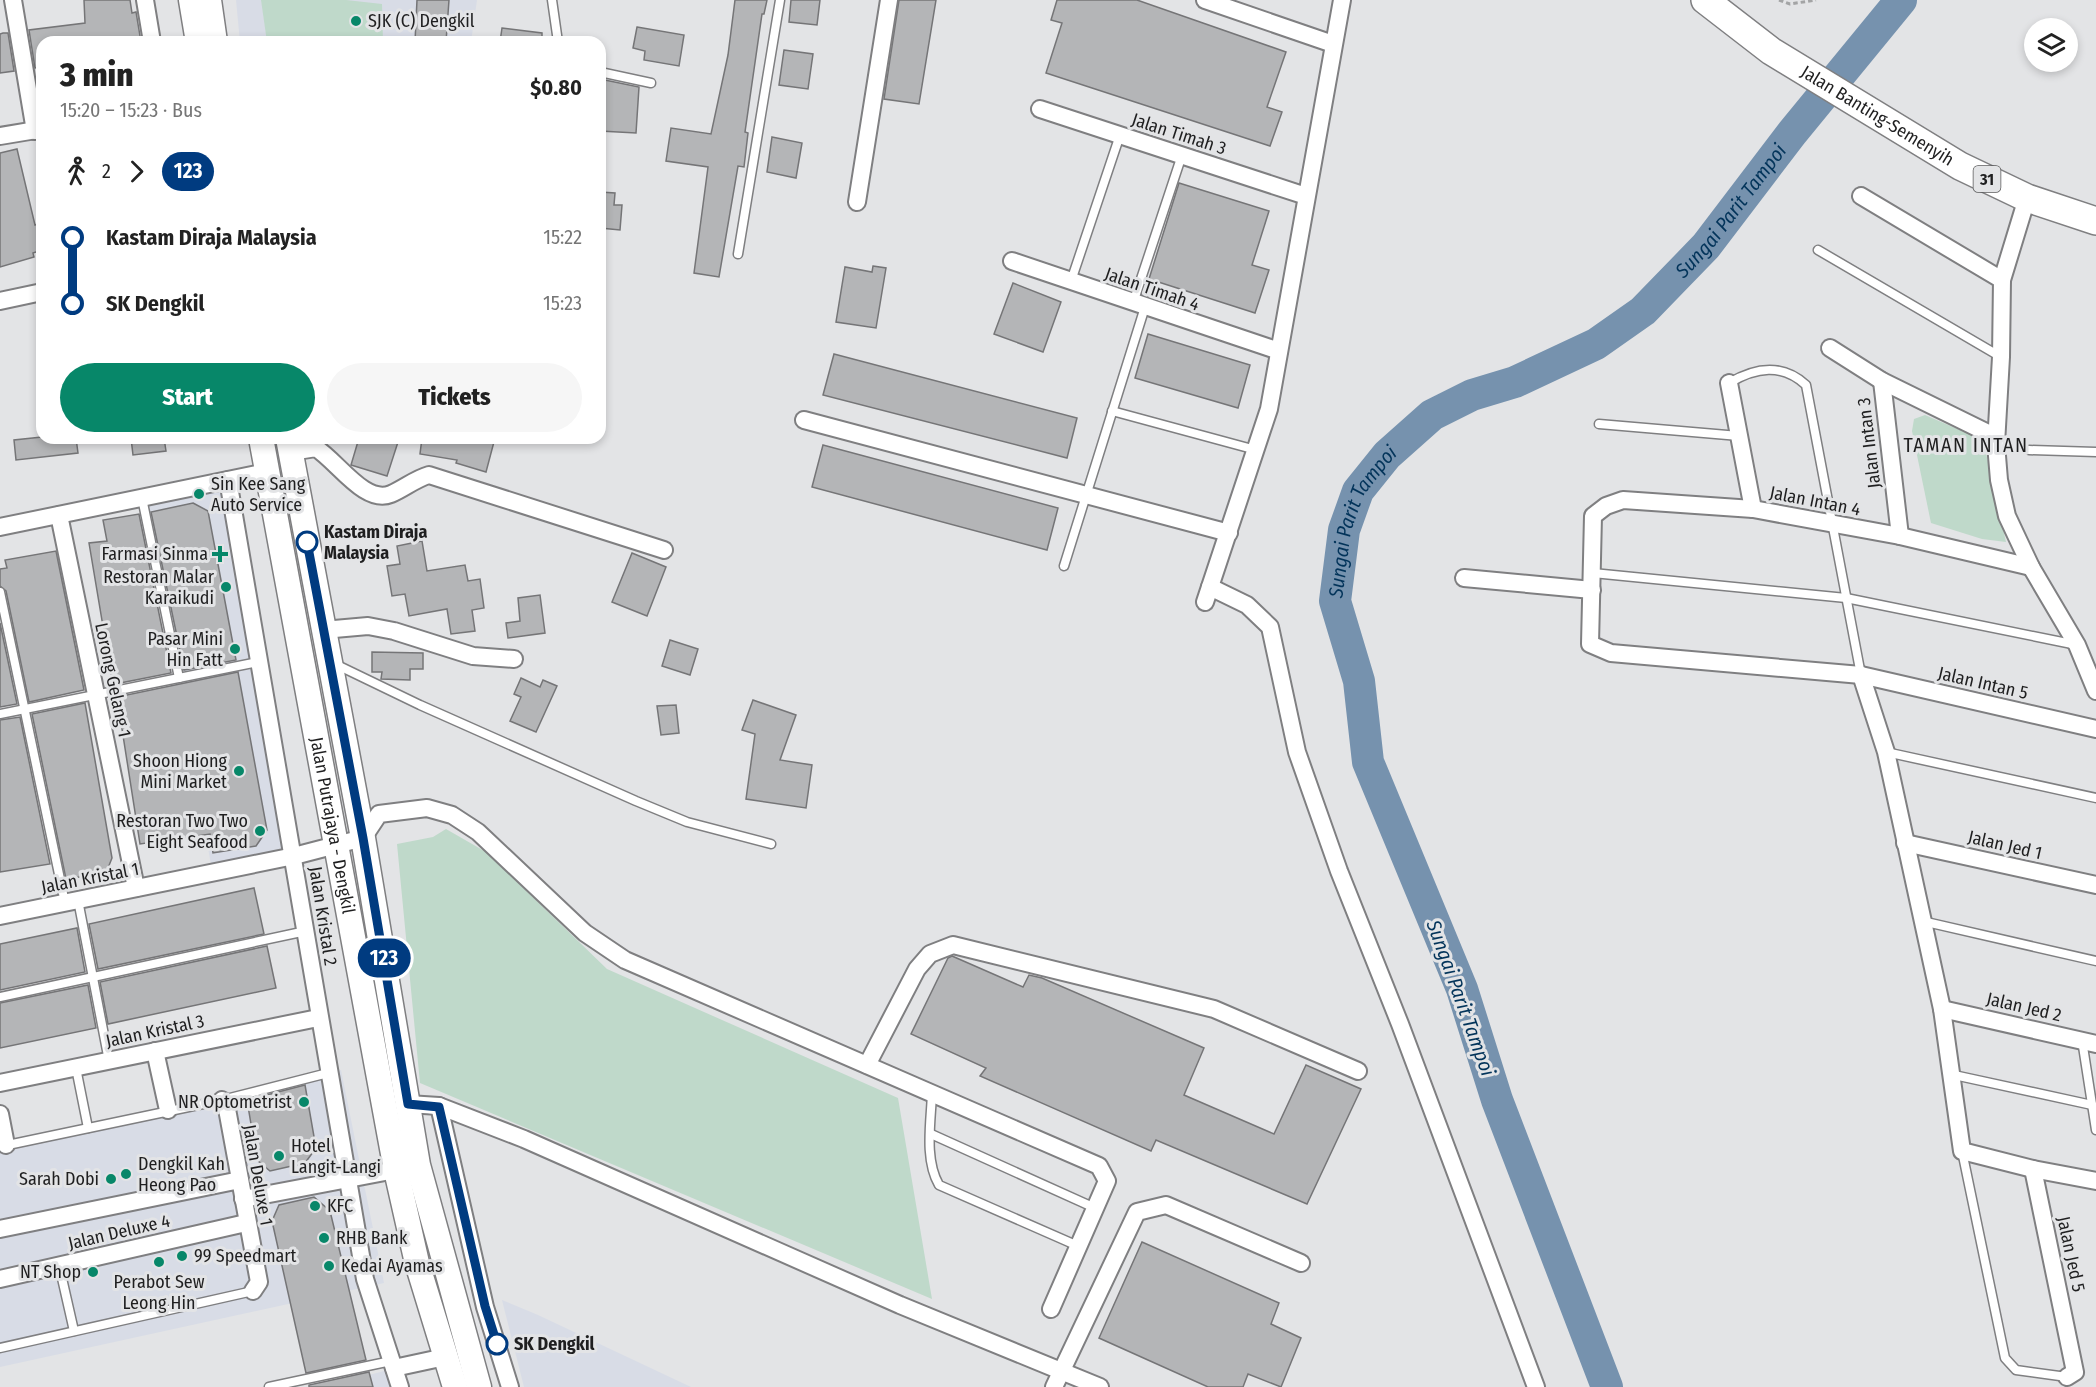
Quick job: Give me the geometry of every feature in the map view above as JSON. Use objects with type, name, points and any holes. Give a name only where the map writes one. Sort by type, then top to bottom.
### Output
[{"type":"main road","points":[[191,0],[197,36]]},
{"type":"main road","points":[[209,0],[214,36]]},
{"type":"main road","name":"Jalan Banting-Semenyih","points":[[1706,0],[1771,51],[1960,165],[2027,198],[2096,221]]},
{"type":"main road","name":"Jalan Putrajaya - Dengkil","points":[[262,444],[337,843],[407,1168],[417,1263],[455,1387]]},
{"type":"main road","name":"Jalan Putrajaya - Dengkil","points":[[289,445],[363,838],[408,1104],[407,1168],[480,1387]]},
{"type":"street","points":[[13,0],[36,115]]},
{"type":"street","points":[[145,0],[151,36]]},
{"type":"street","points":[[857,202],[890,0]]},
{"type":"street","points":[[1205,0],[1334,44]]},
{"type":"street","points":[[1342,0],[1269,409],[1207,595],[1247,605],[1270,627],[1297,753],[1339,871],[1400,1024],[1536,1387]]},
{"type":"street","name":"Jalan Timah 3","points":[[1040,109],[1306,196]]},
{"type":"street","points":[[0,136],[36,130]]},
{"type":"street","points":[[1861,196],[2002,280]]},
{"type":"street","points":[[2027,198],[2002,280],[2001,357],[1996,437],[1999,480],[2007,516],[2031,567],[2077,645],[2096,691]]},
{"type":"street","name":"Jalan Timah 4","points":[[1012,261],[1279,351]]},
{"type":"street","points":[[0,301],[36,293]]},
{"type":"street","points":[[1830,348],[1882,381],[1996,437]]},
{"type":"street","name":"Jalan Intan 3","points":[[1882,381],[1900,536]]},
{"type":"street","points":[[1729,383],[1753,509]]},
{"type":"street","points":[[804,420],[1229,532]]},
{"type":"street","points":[[289,445],[316,448],[332,459],[366,492],[379,497],[392,493],[415,479],[429,475],[664,550]]},
{"type":"street","points":[[0,527],[267,472]]},
{"type":"street","name":"Jalan Kristal 2","points":[[228,480],[258,662],[294,856],[318,1018],[365,1279],[400,1387]]},
{"type":"street","name":"Jalan Intan 4","points":[[1593,573],[1593,516],[1606,506],[1623,500],[1753,509],[1900,536],[2031,567]]},
{"type":"street","name":"Lorong Gelang 1","points":[[58,515],[136,888]]},
{"type":"street","points":[[1464,578],[1592,590],[1593,573]]},
{"type":"street","name":"Jalan Intan 5","points":[[1592,590],[1590,644],[1611,653],[1861,675],[2096,729]]},
{"type":"street","points":[[323,630],[368,626],[394,631],[473,656],[514,659]]},
{"type":"street","points":[[1861,675],[1886,752],[1942,1009],[1954,1075],[1962,1151],[2033,1169],[2096,1181]]},
{"type":"street","points":[[363,838],[379,814],[427,808],[452,815],[478,832],[585,933],[625,960],[1099,1166],[1107,1181],[1051,1308]]},
{"type":"street","name":"Jalan Kristal 1","points":[[0,916],[294,856],[363,838]]},
{"type":"street","name":"Jalan Jed 1","points":[[1905,843],[2096,885]]},
{"type":"street","points":[[867,1065],[917,969],[930,954],[953,945],[1214,1009],[1358,1071]]},
{"type":"street","name":"Jalan Jed 2","points":[[1942,1009],[2089,1042]]},
{"type":"street","name":"Jalan Kristal 3","points":[[0,1083],[318,1018]]},
{"type":"street","points":[[155,1051],[168,1110]]},
{"type":"street","name":"Jalan Deluxe 1","points":[[222,1100],[227,1109],[246,1223],[259,1282],[253,1291]]},
{"type":"street","points":[[408,1104],[439,1107],[524,1139],[900,1305],[1100,1387]]},
{"type":"street","points":[[439,1107],[485,1306],[510,1387]]},
{"type":"street","points":[[0,1114],[3,1146]]},
{"type":"street","points":[[243,1199],[407,1168]]},
{"type":"street","name":"Jalan Jed 5","points":[[2033,1169],[2075,1372],[2067,1377]]},
{"type":"street","points":[[0,1229],[240,1180]]},
{"type":"street","points":[[1054,1387],[1137,1212],[1166,1205],[1301,1263]]},
{"type":"street","name":"Jalan Deluxe 4","points":[[0,1279],[246,1223]]},
{"type":"street","points":[[393,1364],[445,1357]]},
{"type":"lane","points":[[552,0],[557,36]]},
{"type":"lane","points":[[738,254],[780,0]]},
{"type":"lane","points":[[606,73],[651,83]]},
{"type":"lane","points":[[1071,282],[1120,135]]},
{"type":"lane","points":[[1064,566],[1112,411],[1139,305],[1182,155]]},
{"type":"lane","points":[[1818,250],[2001,357]]},
{"type":"lane","points":[[1729,383],[1744,375],[1771,370],[1792,373],[1806,385],[1861,675]]},
{"type":"lane","points":[[1112,411],[1256,450]]},
{"type":"lane","points":[[1599,424],[1739,436]]},
{"type":"lane","points":[[2029,450],[2096,452]]},
{"type":"lane","points":[[142,498],[179,678]]},
{"type":"lane","points":[[1593,573],[1846,598],[2077,645]]},
{"type":"lane","points":[[0,592],[24,709],[91,976],[109,1061]]},
{"type":"lane","points":[[329,661],[420,705],[636,801],[687,822],[734,832],[771,844]]},
{"type":"lane","points":[[0,714],[258,662]]},
{"type":"lane","points":[[1886,752],[2096,798]]},
{"type":"lane","points":[[1922,921],[2096,962]]},
{"type":"lane","points":[[0,997],[306,931]]},
{"type":"lane","points":[[2089,1042],[2092,1105],[2096,1130]]},
{"type":"lane","points":[[76,1068],[88,1128]]},
{"type":"lane","points":[[3,1146],[222,1100],[328,1073]]},
{"type":"lane","points":[[1954,1075],[2092,1105]]},
{"type":"lane","points":[[932,1093],[933,1175],[939,1185],[1078,1246]]},
{"type":"lane","points":[[931,1134],[1095,1208]]},
{"type":"lane","points":[[1962,1151],[2006,1358],[2016,1370],[2067,1377]]},
{"type":"lane","points":[[58,1265],[74,1331]]},
{"type":"lane","points":[[0,1348],[253,1291]]},
{"type":"lane","points":[[269,1387],[393,1364]]},
{"type":"path","points":[[1779,0],[1790,4],[1816,0]]},
{"type":"shaded area","name":"SJK (C) Dengkil","points":[[236,0],[477,0],[472,36],[239,36]]},
{"type":"shaded area","points":[[223,488],[284,850],[211,865],[148,504]]},
{"type":"shaded area","points":[[341,1070],[384,1283],[0,1367],[0,1146],[222,1100]]},
{"type":"shaded area","name":"SK Dengkil","points":[[502,1300],[538,1315],[691,1387],[524,1387]]},
{"type":"shaded area","points":[[388,1370],[393,1387],[323,1387]]},
{"type":"green space","points":[[261,0],[346,0],[382,4],[383,36],[266,36]]},
{"type":"green space","points":[[1925,415],[1983,440],[2006,542],[1982,539],[1931,523],[1912,431],[1914,419]]},
{"type":"green space","points":[[446,829],[486,852],[607,969],[898,1098],[932,1299],[420,1083],[397,844],[433,837]]},
{"type":"building","points":[[84,0],[130,0],[132,13],[136,12],[140,36],[36,36],[35,68],[29,30],[85,23]]},
{"type":"building","points":[[417,0],[449,0],[446,36],[415,36]]},
{"type":"building","points":[[735,0],[767,0],[764,14],[762,14],[745,132],[748,133],[744,167],[738,166],[719,277],[694,273],[708,167],[666,161],[671,128],[711,134],[728,55]]},
{"type":"building","points":[[791,0],[820,0],[817,25],[789,22]]},
{"type":"building","points":[[899,0],[936,0],[919,104],[884,99]]},
{"type":"building","points":[[1057,0],[1137,0],[1286,52],[1267,107],[1282,112],[1270,146],[1046,73],[1062,23],[1051,20]]},
{"type":"building","points":[[637,27],[684,35],[679,66],[644,60],[645,51],[633,48]]},
{"type":"building","points":[[502,28],[542,33],[542,36],[501,36]]},
{"type":"building","points":[[8,33],[14,71],[0,73],[0,34]]},
{"type":"building","points":[[784,50],[813,54],[808,89],[779,85]]},
{"type":"building","points":[[606,80],[639,87],[636,133],[606,131]]},
{"type":"building","points":[[772,137],[802,143],[796,178],[767,172]]},
{"type":"building","points":[[17,149],[36,225],[36,252],[33,253],[34,257],[0,267],[0,153]]},
{"type":"building","points":[[1179,183],[1269,211],[1252,265],[1269,270],[1255,313],[1149,279]]},
{"type":"building","points":[[606,192],[615,193],[614,205],[622,205],[620,230],[606,229]]},
{"type":"building","points":[[873,266],[886,268],[876,328],[836,322],[845,267],[872,272]]},
{"type":"building","points":[[1013,283],[1061,302],[1043,352],[994,334]]},
{"type":"building","points":[[1148,334],[1250,365],[1238,408],[1135,378]]},
{"type":"building","points":[[834,354],[1077,418],[1067,458],[823,395]]},
{"type":"building","points":[[36,438],[36,444],[77,444],[78,453],[16,460],[14,440]]},
{"type":"building","points":[[132,444],[165,444],[166,451],[133,455]]},
{"type":"building","points":[[357,444],[397,444],[387,476],[351,465]]},
{"type":"building","points":[[421,444],[493,444],[486,472],[456,463],[457,460],[420,454]]},
{"type":"building","points":[[823,445],[1058,508],[1047,550],[812,487]]},
{"type":"building","points":[[193,503],[208,511],[236,660],[184,670],[151,512]]},
{"type":"building","points":[[139,514],[171,673],[115,684],[115,679],[112,680],[89,543],[107,541],[103,520]]},
{"type":"building","points":[[422,541],[427,571],[465,565],[468,581],[480,579],[484,608],[472,610],[475,631],[451,634],[447,609],[409,616],[405,594],[392,596],[387,566],[400,564],[397,546]]},
{"type":"building","points":[[56,551],[84,690],[29,702],[6,591],[0,586],[0,569],[7,568],[5,560]]},
{"type":"building","points":[[632,553],[666,567],[647,616],[612,602]]},
{"type":"building","points":[[540,595],[545,633],[508,638],[506,623],[520,621],[518,598]]},
{"type":"building","points":[[0,623],[17,704],[0,707]]},
{"type":"building","points":[[670,640],[698,649],[690,675],[662,666]]},
{"type":"building","points":[[372,652],[423,653],[423,669],[410,669],[410,680],[381,679],[382,672],[372,672]]},
{"type":"building","points":[[238,672],[267,830],[256,846],[213,853],[210,834],[140,844],[117,697]]},
{"type":"building","points":[[521,678],[540,687],[543,680],[557,686],[536,732],[510,721],[521,697],[514,694]]},
{"type":"building","points":[[753,700],[796,715],[780,760],[812,765],[806,808],[746,799],[755,734],[742,730]]},
{"type":"building","points":[[85,703],[112,858],[106,873],[66,879],[32,714]]},
{"type":"building","points":[[676,705],[679,733],[661,735],[657,706]]},
{"type":"building","points":[[20,717],[50,864],[0,872],[0,720]]},
{"type":"building","points":[[254,888],[264,934],[98,969],[89,924]]},
{"type":"building","points":[[77,928],[85,972],[0,990],[0,944]]},
{"type":"building","points":[[267,946],[276,988],[108,1024],[100,982]]},
{"type":"building","points":[[952,956],[1023,987],[1029,975],[1042,978],[1204,1048],[1184,1095],[1274,1134],[1306,1065],[1361,1089],[1307,1204],[1156,1140],[1151,1151],[980,1076],[986,1068],[911,1034],[948,958]]},
{"type":"building","points":[[88,985],[96,1028],[0,1048],[0,1003]]},
{"type":"building","points":[[305,1085],[316,1148],[305,1163],[270,1171],[257,1160],[247,1100]]},
{"type":"building","points":[[314,1197],[330,1211],[366,1360],[306,1373],[272,1221],[279,1205]]},
{"type":"building","points":[[1142,1242],[1279,1303],[1271,1324],[1301,1338],[1281,1387],[1248,1374],[1243,1387],[1208,1387],[1099,1338]]},
{"type":"building","points":[[369,1372],[373,1387],[309,1387],[309,1385]]},
{"type":"waterway","name":"Sungai Parit Tampoi","points":[[1607,1387],[1497,1100],[1462,989],[1368,762],[1359,681],[1335,601],[1344,530],[1358,491],[1387,455],[1432,415],[1472,395],[1515,382],[1596,344],[1643,311],[1706,246],[1792,133],[1901,0]]},
{"type":"bus line","name":"123","points":[[307,542],[363,838],[408,1104],[439,1107],[485,1306],[497,1344]]},
{"type":"place","name":"SJK (C) Dengkil","points":[[356,21]]},
{"type":"place","name":"Sin Kee Sang Auto Service","points":[[199,494]]},
{"type":"place","name":"Kastam Diraja Malaysia","points":[[307,542]]},
{"type":"place","name":"Farmasi Sinma","points":[[220,554]]},
{"type":"place","name":"Restoran Malar Karaikudi","points":[[226,587]]},
{"type":"place","name":"Pasar Mini Hin Fatt","points":[[235,649]]},
{"type":"place","name":"Shoon Hiong Mini Market","points":[[239,771]]},
{"type":"place","name":"Restoran Two Two Eight Seafood","points":[[260,831]]},
{"type":"place","name":"NR Optometrist","points":[[304,1102]]},
{"type":"place","name":"Hotel Langit-Langi","points":[[279,1156]]},
{"type":"place","name":"Dengkil Kah Heong Pao","points":[[126,1174]]},
{"type":"place","name":"Sarah Dobi","points":[[111,1179]]},
{"type":"place","name":"KFC","points":[[315,1206]]},
{"type":"place","name":"RHB Bank","points":[[324,1238]]},
{"type":"place","name":"99 Speedmart","points":[[182,1256]]},
{"type":"place","name":"Perabot Sew Leong Hin","points":[[159,1262]]},
{"type":"place","name":"Kedai Ayamas","points":[[329,1266]]},
{"type":"place","name":"NT Shop","points":[[93,1272]]},
{"type":"place","name":"SK Dengkil","points":[[497,1344]]},
{"type":"district","name":"TAMAN INTAN","points":[[1966,445]]}]
